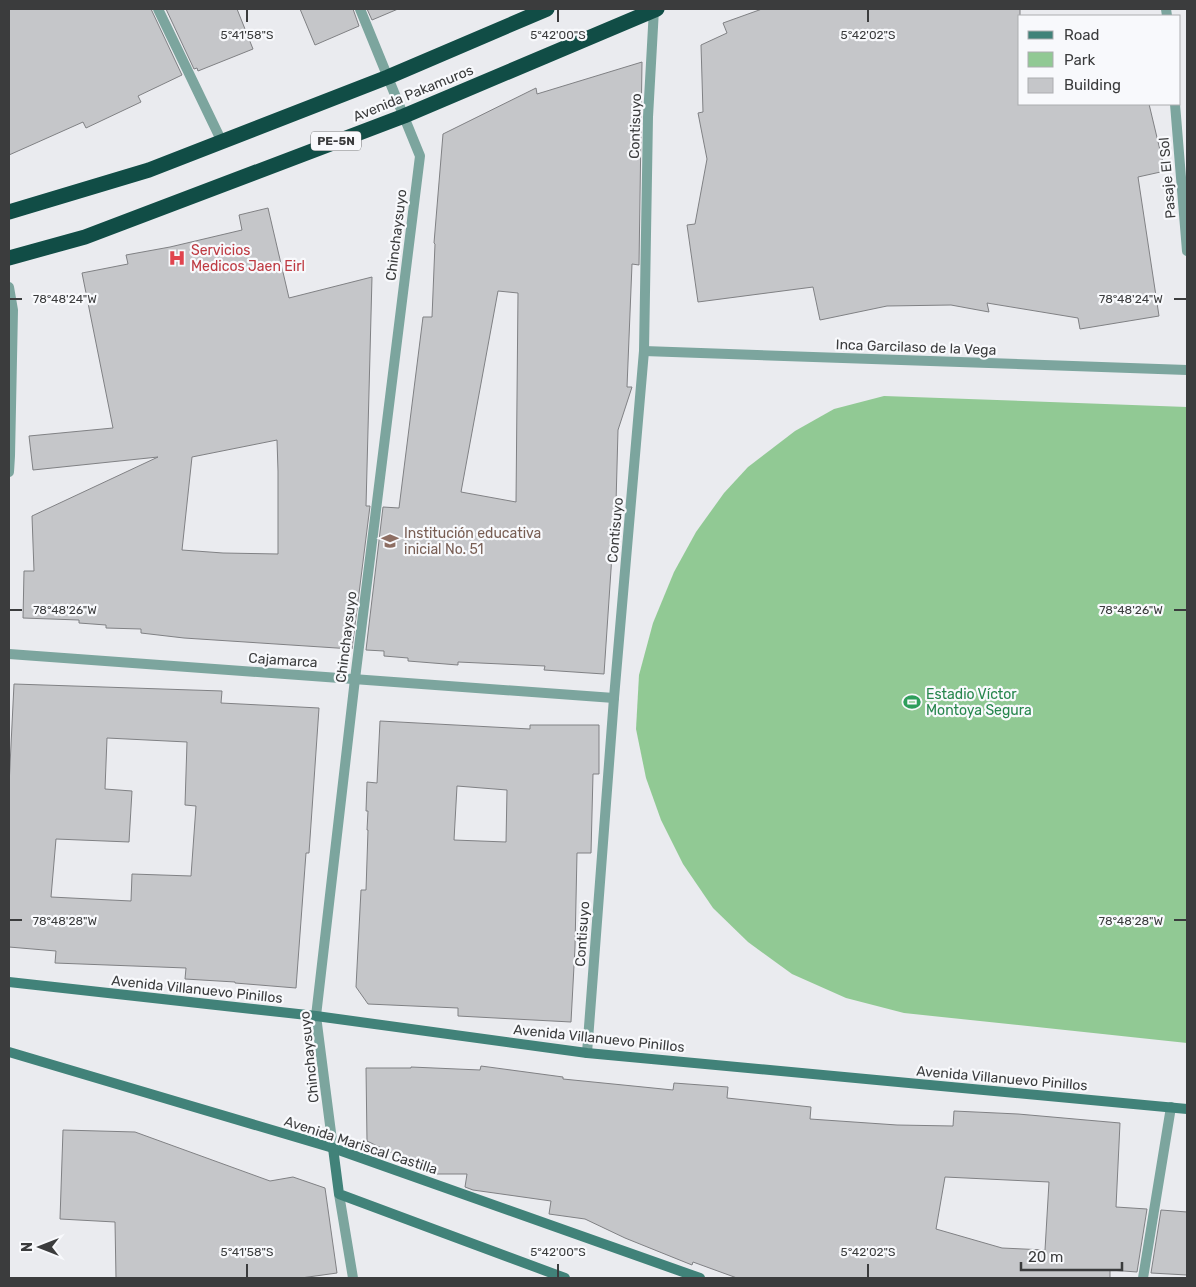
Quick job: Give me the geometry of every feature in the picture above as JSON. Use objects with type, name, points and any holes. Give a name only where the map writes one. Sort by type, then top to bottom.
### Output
[{"type":"highway","name":"Avenida Pakamuros","points":[[9,212],[149,170],[388,77],[547,9]]},
{"type":"highway","name":"Avenida Pakamuros","points":[[9,258],[85,237],[404,116],[655,9]]},
{"type":"street","points":[[158,9],[222,142]]},
{"type":"street","name":"Chinchaysuyo","points":[[353,1278],[339,1194],[316,1016],[355,679],[420,156],[360,9]]},
{"type":"street","name":"Contisuyo","points":[[587,1053],[614,698],[644,351],[648,117],[655,9]]},
{"type":"street","name":"Pasaje El Sol","points":[[1175,105],[1187,251]]},
{"type":"street","points":[[9,287],[13,310],[9,472]]},
{"type":"street","name":"Inca Garcilaso de la Vega","points":[[644,351],[1187,370]]},
{"type":"street","name":"Cajamarca","points":[[9,654],[614,698]]},
{"type":"street","name":"Avenida Villanuevo Pinillos","points":[[9,982],[316,1016],[587,1053],[1187,1109]]},
{"type":"street","name":"Avenida Mariscal Castilla","points":[[9,1052],[333,1148],[700,1278]]},
{"type":"street","points":[[1144,1278],[1171,1108]]},
{"type":"street","points":[[339,1194],[565,1278]]},
{"type":"green space","name":"Estadio Víctor Montoya Segura","points":[[884,396],[1187,407],[1187,1043],[904,1013],[846,998],[792,974],[748,942],[713,908],[683,864],[661,820],[646,778],[636,729],[639,675],[653,623],[674,572],[696,532],[724,493],[748,467],[795,431],[834,409]]},
{"type":"building","points":[[9,9],[151,9],[182,75],[138,96],[141,102],[86,128],[83,122],[9,155]]},
{"type":"building","points":[[166,9],[237,9],[253,49],[198,71],[197,68],[194,69]]},
{"type":"building","points":[[300,9],[353,9],[359,26],[315,45]]},
{"type":"building","points":[[367,9],[398,9],[372,20]]},
{"type":"building","points":[[762,9],[1020,9],[1020,15],[1018,15],[1018,105],[1149,105],[1165,171],[1138,177],[1159,316],[1080,329],[1078,318],[987,303],[989,312],[951,305],[887,306],[820,320],[813,287],[698,302],[687,225],[695,224],[707,159],[698,113],[703,112],[701,45],[727,33],[723,23]]},
{"type":"building","points":[[642,62],[639,265],[632,264],[627,387],[632,387],[618,430],[615,540],[613,540],[604,674],[544,670],[545,666],[458,662],[458,665],[408,661],[408,658],[384,656],[384,651],[366,650],[383,507],[399,508],[423,317],[432,317],[434,243],[443,134],[536,88],[537,94]],"holes":[[[498,291],[518,293],[516,502],[461,492]]]},
{"type":"building","points":[[268,208],[289,298],[372,277],[366,506],[370,506],[352,649],[184,638],[141,633],[141,629],[106,628],[106,625],[79,623],[79,620],[23,618],[24,571],[34,571],[32,516],[158,457],[33,470],[29,436],[113,428],[82,273],[128,264],[126,255],[242,230],[239,215]],"holes":[[[277,440],[278,554],[182,550],[192,457]]]},
{"type":"building","points":[[14,684],[222,691],[221,703],[319,708],[309,853],[306,853],[296,988],[185,979],[186,968],[55,963],[56,951],[9,947],[9,786]],"holes":[[[107,738],[187,742],[185,805],[196,806],[191,876],[132,874],[131,901],[51,897],[56,839],[129,842],[132,791],[105,789]]]},
{"type":"building","points":[[380,721],[530,729],[530,725],[599,725],[599,774],[593,774],[591,853],[577,853],[571,1022],[458,1016],[458,1008],[368,1004],[356,987],[361,890],[366,890],[367,782],[377,783]],"holes":[[[457,786],[507,790],[506,842],[454,840]]]},
{"type":"building","points":[[481,1066],[563,1077],[563,1079],[673,1090],[674,1083],[728,1087],[727,1098],[811,1107],[810,1119],[897,1125],[953,1126],[954,1111],[1018,1114],[1120,1123],[1116,1207],[1147,1209],[1137,1272],[1110,1270],[1110,1278],[737,1278],[693,1262],[692,1265],[625,1238],[585,1219],[549,1214],[551,1201],[473,1190],[465,1187],[467,1174],[435,1174],[367,1141],[366,1068],[411,1067],[480,1070]],"holes":[[[945,1177],[1049,1182],[1045,1250],[1002,1248],[936,1229]]]},
{"type":"building","points":[[63,1130],[135,1132],[270,1181],[293,1177],[325,1188],[337,1273],[301,1278],[116,1278],[115,1222],[60,1219]]},
{"type":"building","points":[[1161,1210],[1187,1212],[1187,1275],[1151,1273]]},
{"type":"place","name":"Servicios Medicos Jaen Eirl","points":[[177,258]]},
{"type":"place","name":"Institución educativa inicial No. 51","points":[[390,541]]},
{"type":"place","name":"Estadio Víctor Montoya Segura","points":[[912,702]]}]
